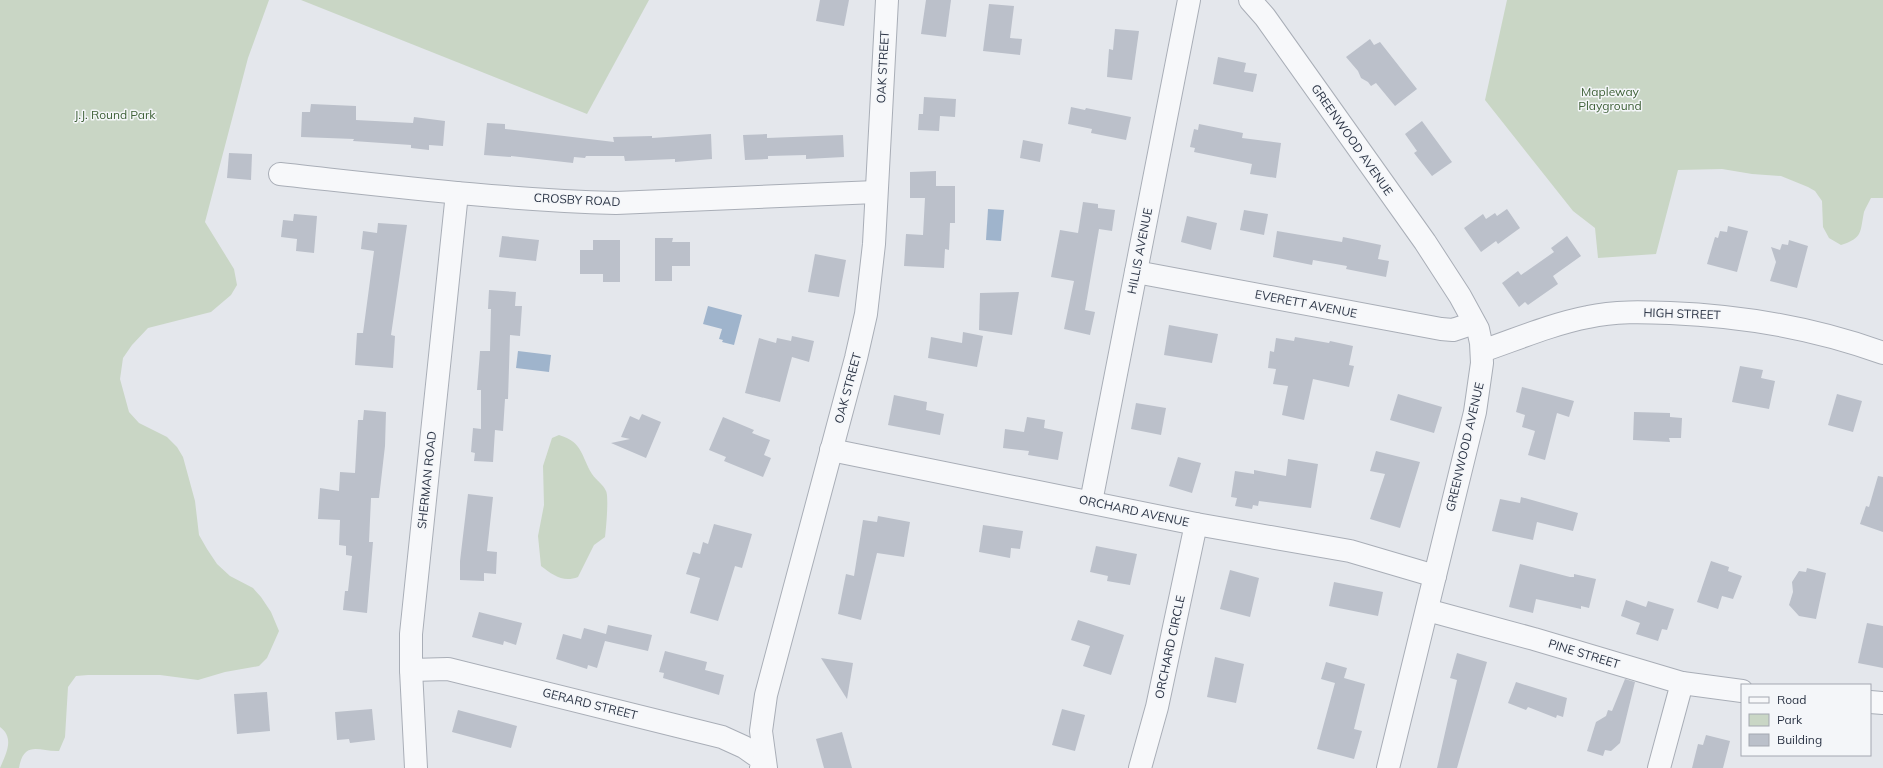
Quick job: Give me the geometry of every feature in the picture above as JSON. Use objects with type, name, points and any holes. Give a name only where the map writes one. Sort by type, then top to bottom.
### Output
[{"type":"street","name":"OAK STREET","points":[[764,766],[761,731],[766,695],[832,450],[866,314],[874,244],[887,0]]},
{"type":"street","name":"HILLIS AVENUE","points":[[1091,502],[1188,0]]},
{"type":"street","name":"GREENWOOD AVENUE","points":[[1250,0],[1262,13],[1420,236],[1460,296],[1480,335],[1482,351],[1481,375],[1475,412],[1388,768]]},
{"type":"street","name":"CROSBY ROAD","points":[[280,174],[457,193],[616,203],[876,192]]},
{"type":"street","name":"SHERMAN ROAD","points":[[416,768],[411,670],[411,634],[457,193]]},
{"type":"street","name":"EVERETT AVENUE","points":[[1136,272],[1442,329],[1453,330],[1474,323]]},
{"type":"street","name":"HIGH STREET","points":[[1482,351],[1557,324],[1590,316],[1621,312],[1647,312],[1716,315],[1757,320],[1838,338],[1883,353]]},
{"type":"street","name":"ORCHARD AVENUE","points":[[832,450],[1196,524],[1350,551],[1435,576]]},
{"type":"street","name":"ORCHARD CIRCLE","points":[[1140,768],[1157,707],[1196,524]]},
{"type":"street","name":"PINE STREET","points":[[1426,610],[1534,639],[1682,683],[1741,692]]},
{"type":"street","name":"GERARD STREET","points":[[411,670],[448,668],[722,737],[744,748],[764,766]]},
{"type":"street","points":[[1659,768],[1682,683]]},
{"type":"street","points":[[1871,702],[1883,703]]},
{"type":"green space","name":"J.J. Round Park","points":[[0,0],[269,0],[248,58],[205,222],[234,269],[237,285],[231,295],[211,312],[148,328],[132,345],[123,358],[120,379],[129,412],[139,423],[167,437],[177,447],[183,457],[195,501],[199,535],[207,549],[217,564],[230,576],[253,588],[261,597],[271,612],[279,631],[267,658],[259,666],[225,672],[198,680],[160,675],[76,676],[68,687],[65,737],[59,751],[39,749],[29,750],[21,759],[19,768],[0,768],[7,752],[8,741],[5,731],[0,727]]},
{"type":"green space","points":[[301,0],[649,0],[587,114]]},
{"type":"green space","name":"Mapleway Playground","points":[[1507,0],[1883,0],[1883,198],[1871,198],[1864,212],[1861,229],[1857,237],[1841,245],[1829,238],[1823,227],[1822,201],[1815,191],[1808,187],[1781,176],[1752,174],[1722,169],[1678,170],[1656,254],[1598,258],[1595,228],[1573,211],[1485,100]]},
{"type":"green space","points":[[559,435],[567,438],[577,446],[592,474],[605,489],[607,494],[605,537],[594,545],[578,577],[573,579],[563,579],[558,577],[541,566],[538,536],[544,505],[543,466],[552,438]]},
{"type":"water","points":[[988,209],[1004,210],[1001,241],[986,240]]},
{"type":"water","points":[[708,306],[742,315],[734,345],[722,342],[723,340],[719,339],[722,329],[703,324]]},
{"type":"water","points":[[518,351],[551,355],[549,372],[516,368]]},
{"type":"building","points":[[820,0],[849,0],[844,26],[816,21]]},
{"type":"building","points":[[926,0],[951,0],[946,37],[921,34]]},
{"type":"building","points":[[989,4],[1014,6],[1010,38],[1022,39],[1020,55],[983,51]]},
{"type":"building","points":[[1115,29],[1139,31],[1132,80],[1107,77],[1109,49],[1113,50]]},
{"type":"building","points":[[1370,39],[1374,45],[1380,42],[1417,89],[1395,106],[1376,83],[1371,86],[1368,82],[1361,78],[1358,71],[1346,57]]},
{"type":"building","points":[[1218,57],[1246,63],[1244,72],[1257,74],[1253,92],[1213,84]]},
{"type":"building","points":[[924,97],[956,99],[955,117],[940,116],[939,131],[918,130],[919,114],[923,114]]},
{"type":"building","points":[[311,104],[356,106],[356,120],[413,123],[414,117],[445,121],[443,146],[429,145],[429,150],[411,148],[411,145],[353,141],[354,139],[301,137],[302,112],[310,112]]},
{"type":"building","points":[[1071,107],[1085,110],[1086,108],[1131,117],[1126,140],[1091,133],[1092,129],[1068,124]]},
{"type":"building","points":[[1422,121],[1452,162],[1432,176],[1414,153],[1417,151],[1405,134]]},
{"type":"building","points":[[487,123],[505,124],[505,129],[614,142],[613,137],[652,136],[652,138],[711,134],[712,159],[675,162],[675,159],[625,161],[624,156],[586,156],[585,158],[574,157],[573,163],[511,156],[484,155]]},
{"type":"building","points":[[1199,124],[1243,133],[1242,138],[1281,143],[1276,178],[1250,174],[1252,164],[1194,152],[1195,148],[1190,147],[1194,129],[1198,130]]},
{"type":"building","points":[[767,134],[767,138],[843,135],[844,157],[806,159],[806,155],[768,156],[768,159],[745,160],[743,135]]},
{"type":"building","points":[[1023,140],[1043,144],[1040,162],[1020,158]]},
{"type":"building","points":[[229,153],[252,154],[251,180],[227,178]]},
{"type":"building","points":[[936,171],[936,186],[955,186],[955,223],[950,223],[949,250],[945,249],[944,268],[904,266],[906,234],[923,235],[925,198],[910,198],[910,172]]},
{"type":"building","points":[[1083,202],[1098,204],[1098,208],[1115,210],[1112,231],[1099,229],[1085,310],[1095,312],[1090,335],[1064,329],[1074,281],[1051,277],[1060,230],[1078,233]]},
{"type":"building","points":[[1507,209],[1520,228],[1498,244],[1496,241],[1481,252],[1464,228],[1483,214],[1486,219],[1495,213],[1497,216]]},
{"type":"building","points":[[1244,210],[1268,214],[1264,235],[1240,230]]},
{"type":"building","points":[[294,214],[317,216],[314,253],[296,251],[297,239],[281,237],[283,220],[293,221]]},
{"type":"building","points":[[1187,216],[1217,223],[1211,250],[1181,242]]},
{"type":"building","points":[[378,223],[407,225],[391,335],[395,336],[393,368],[355,365],[357,333],[363,333],[374,251],[361,249],[363,231],[377,233]]},
{"type":"building","points":[[1728,226],[1748,231],[1737,272],[1707,264],[1715,237],[1718,238],[1720,231],[1727,232]]},
{"type":"building","points":[[1277,231],[1342,242],[1343,237],[1381,245],[1378,259],[1389,261],[1386,277],[1346,269],[1347,266],[1313,260],[1312,265],[1273,257]]},
{"type":"building","points":[[502,236],[539,240],[536,261],[499,257]]},
{"type":"building","points":[[1567,236],[1581,256],[1553,276],[1558,284],[1528,305],[1525,302],[1519,307],[1502,283],[1518,271],[1521,275],[1554,252],[1551,248]]},
{"type":"building","points":[[655,238],[673,238],[672,242],[690,242],[690,266],[672,266],[672,281],[655,281]]},
{"type":"building","points":[[593,240],[620,240],[620,282],[603,282],[603,274],[580,274],[580,250],[593,250]]},
{"type":"building","points":[[1789,240],[1808,246],[1797,288],[1770,281],[1776,262],[1771,247],[1780,250],[1782,244],[1788,245]]},
{"type":"building","points":[[815,254],[846,260],[839,297],[808,292]]},
{"type":"building","points":[[489,290],[516,292],[515,306],[522,306],[520,336],[510,335],[508,399],[505,399],[503,431],[495,430],[493,462],[474,461],[475,453],[471,452],[473,428],[481,429],[481,390],[477,390],[480,351],[490,351],[491,309],[488,309]]},
{"type":"building","points":[[1019,292],[1012,335],[979,330],[980,293]]},
{"type":"building","points":[[1169,325],[1218,334],[1212,363],[1164,355]]},
{"type":"building","points":[[963,332],[983,336],[977,367],[928,358],[931,337],[962,343]]},
{"type":"building","points":[[792,336],[814,341],[809,362],[792,357],[780,402],[745,393],[759,338],[776,343],[777,338],[791,341]]},
{"type":"building","points":[[1295,337],[1329,343],[1330,341],[1353,346],[1349,365],[1354,366],[1349,387],[1313,379],[1304,420],[1282,415],[1288,386],[1273,384],[1276,369],[1268,368],[1270,351],[1274,352],[1276,338],[1294,341]]},
{"type":"building","points":[[1740,366],[1763,370],[1761,378],[1775,381],[1769,409],[1732,402]]},
{"type":"building","points":[[1522,387],[1574,401],[1569,417],[1557,413],[1545,460],[1528,455],[1535,431],[1522,427],[1525,415],[1516,412]]},
{"type":"building","points":[[1398,394],[1442,407],[1434,433],[1390,420]]},
{"type":"building","points":[[1837,394],[1862,401],[1853,432],[1828,425]]},
{"type":"building","points":[[894,395],[927,402],[926,410],[944,414],[940,435],[888,425]]},
{"type":"building","points":[[1136,403],[1166,408],[1161,435],[1131,429]]},
{"type":"building","points":[[364,410],[386,412],[385,446],[379,498],[371,498],[369,542],[373,542],[367,613],[343,610],[345,591],[348,591],[352,556],[346,555],[346,546],[339,545],[340,520],[318,519],[320,488],[339,491],[340,472],[355,473],[358,420],[363,420]]},
{"type":"building","points":[[1634,412],[1670,413],[1670,417],[1682,418],[1681,438],[1669,438],[1670,442],[1633,440]]},
{"type":"building","points":[[642,414],[661,422],[646,458],[611,443],[630,439],[621,437],[630,416],[639,420]]},
{"type":"building","points":[[723,417],[754,430],[752,433],[770,440],[764,455],[771,458],[763,477],[724,461],[726,457],[709,450]]},
{"type":"building","points":[[1027,417],[1045,420],[1044,428],[1063,432],[1058,460],[1028,455],[1029,451],[1003,448],[1005,429],[1024,432]]},
{"type":"building","points":[[1376,451],[1420,462],[1400,528],[1370,519],[1385,474],[1370,471]]},
{"type":"building","points":[[1178,457],[1201,463],[1192,493],[1169,486]]},
{"type":"building","points":[[1288,459],[1318,464],[1311,508],[1259,501],[1258,506],[1253,505],[1252,509],[1235,506],[1237,498],[1231,497],[1235,471],[1254,474],[1254,470],[1286,476]]},
{"type":"building","points":[[1878,476],[1883,477],[1883,532],[1860,524],[1866,506],[1869,507]]},
{"type":"building","points":[[468,494],[493,497],[487,551],[497,552],[496,574],[484,573],[484,581],[460,580],[460,561]]},
{"type":"building","points":[[1521,497],[1578,513],[1573,531],[1537,522],[1533,540],[1492,531],[1500,499],[1520,503]]},
{"type":"building","points":[[878,516],[910,522],[904,557],[877,553],[861,620],[838,614],[846,574],[854,576],[863,520],[877,522]]},
{"type":"building","points":[[714,524],[752,534],[742,568],[735,566],[718,621],[690,613],[700,578],[686,574],[693,552],[700,554],[703,542],[708,544]]},
{"type":"building","points":[[983,525],[1023,531],[1020,549],[1011,548],[1010,558],[979,552]]},
{"type":"building","points":[[1096,546],[1137,554],[1130,585],[1107,581],[1108,576],[1090,572]]},
{"type":"building","points":[[1711,561],[1729,567],[1728,571],[1742,576],[1733,599],[1722,596],[1718,609],[1697,602]]},
{"type":"building","points":[[1520,564],[1570,577],[1574,577],[1574,574],[1596,579],[1589,608],[1581,606],[1581,609],[1536,599],[1533,613],[1509,607]]},
{"type":"building","points":[[1807,568],[1826,573],[1816,619],[1799,616],[1789,605],[1793,592],[1792,582],[1799,571],[1806,572]]},
{"type":"building","points":[[1230,570],[1259,578],[1250,617],[1220,609]]},
{"type":"building","points":[[1334,582],[1383,592],[1378,616],[1329,606]]},
{"type":"building","points":[[1626,600],[1646,607],[1648,601],[1674,609],[1667,630],[1662,629],[1658,641],[1636,634],[1640,623],[1621,616]]},
{"type":"building","points":[[479,612],[522,623],[516,645],[504,641],[503,645],[472,637]]},
{"type":"building","points":[[1078,620],[1124,635],[1111,675],[1083,666],[1090,646],[1071,640]]},
{"type":"building","points":[[1867,623],[1883,626],[1883,668],[1858,663]]},
{"type":"building","points":[[608,625],[652,635],[648,651],[605,641],[597,668],[588,665],[587,669],[556,659],[563,634],[581,639],[584,628],[606,634]]},
{"type":"building","points":[[665,651],[707,662],[705,670],[724,675],[719,695],[663,678],[664,673],[659,672]]},
{"type":"building","points":[[1457,653],[1487,662],[1457,768],[1437,768],[1457,680],[1450,678]]},
{"type":"building","points":[[1215,657],[1244,664],[1236,703],[1207,697]]},
{"type":"building","points":[[821,658],[853,663],[847,699]]},
{"type":"building","points":[[1326,662],[1347,668],[1344,678],[1365,684],[1354,729],[1362,731],[1354,759],[1317,749],[1335,683],[1321,679]]},
{"type":"building","points":[[1625,679],[1635,682],[1620,743],[1611,751],[1605,750],[1603,756],[1587,751],[1596,722],[1606,716],[1608,710],[1612,711]]},
{"type":"building","points":[[1516,682],[1567,698],[1563,717],[1557,715],[1556,718],[1528,707],[1526,710],[1508,703]]},
{"type":"building","points":[[267,692],[270,731],[237,734],[234,694]]},
{"type":"building","points":[[372,709],[375,740],[350,743],[349,739],[337,740],[335,712]]},
{"type":"building","points":[[1062,709],[1085,715],[1075,751],[1052,745]]},
{"type":"building","points":[[458,710],[517,726],[511,748],[452,732]]},
{"type":"building","points":[[842,732],[852,768],[824,768],[816,739]]},
{"type":"building","points":[[1706,735],[1730,741],[1723,768],[1692,768],[1698,744],[1703,745]]}]
